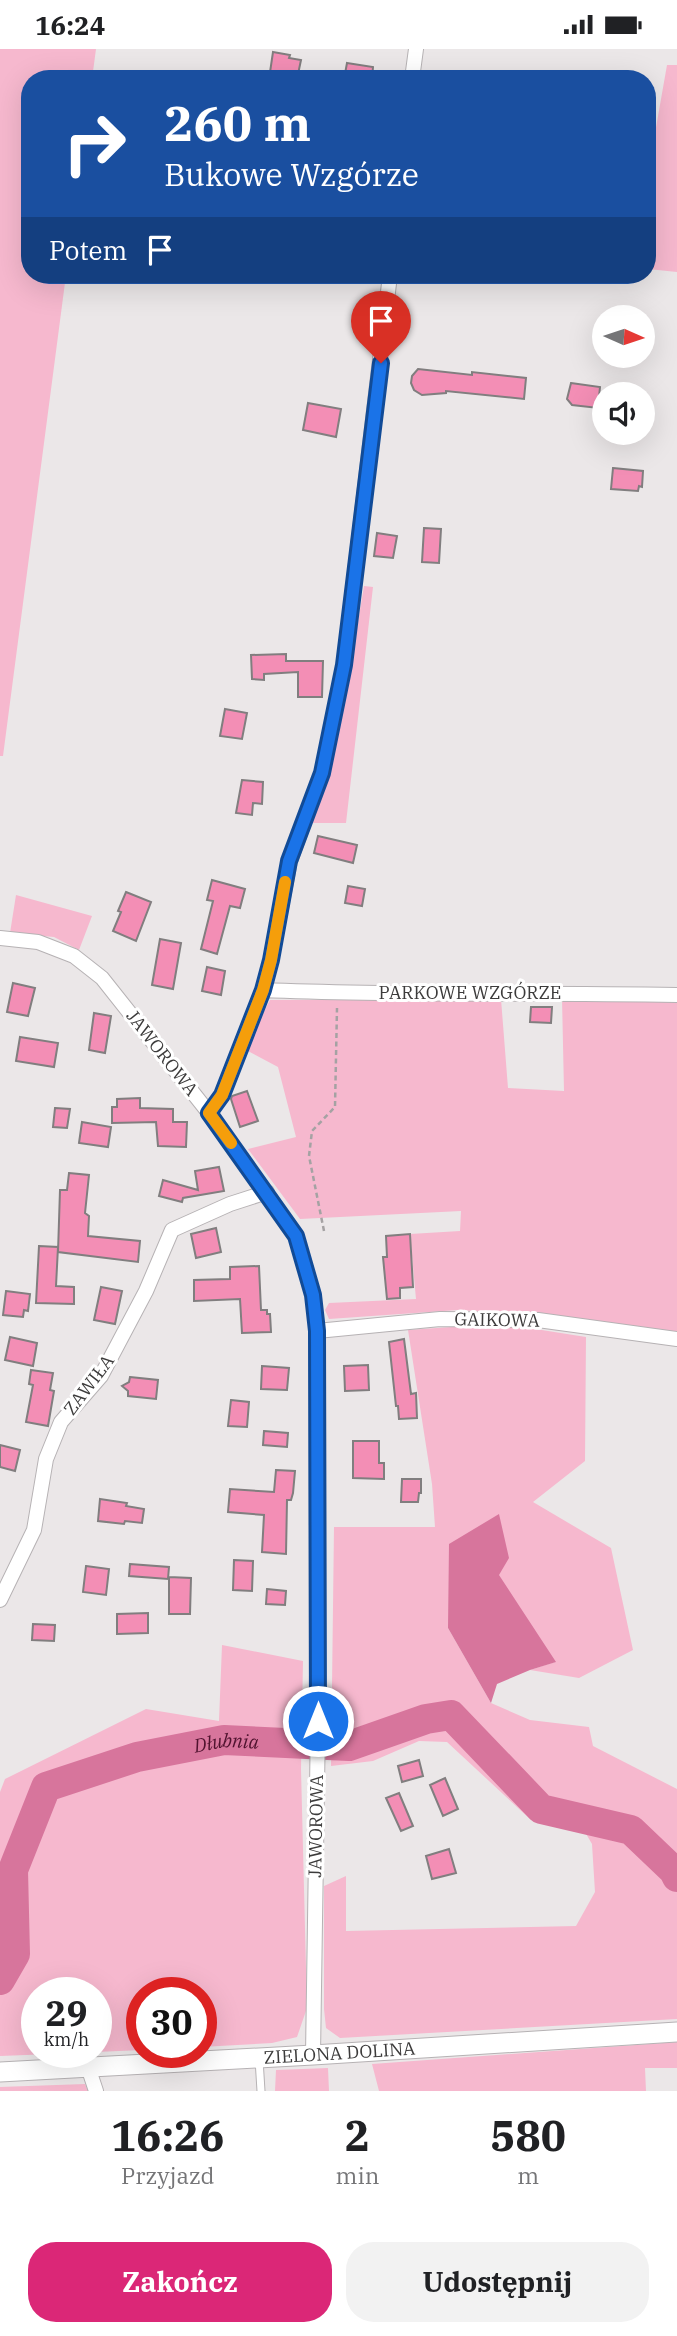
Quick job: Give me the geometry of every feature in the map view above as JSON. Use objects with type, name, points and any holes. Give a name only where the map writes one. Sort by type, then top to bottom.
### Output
[{"type":"street","points":[[413,70],[416,49]]},
{"type":"street","points":[[209,1113],[222,1095],[263,990],[289,861],[322,773],[344,665],[389,284]]},
{"type":"street","name":"JAWOROWA","points":[[0,938],[38,942],[74,955],[102,978],[209,1113],[267,1192],[296,1236],[313,1295],[317,1331],[318,1721],[313,2055]]},
{"type":"street","name":"PARKOWE WZGÓRZE","points":[[263,990],[337,993],[677,995]]},
{"type":"street","name":"ZAWIŁA","points":[[0,1600],[34,1530],[46,1459],[61,1422],[101,1376],[146,1291],[172,1230],[230,1204],[267,1192]]},
{"type":"street","name":"GAIKOWA","points":[[317,1331],[440,1319],[538,1320],[677,1339]]},
{"type":"street","name":"ZIELONA DOLINA","points":[[112,2066],[677,2032]]},
{"type":"street","name":"ZIELONA DOLINA","points":[[0,2072],[70,2068]]},
{"type":"street","points":[[88,2068],[96,2091]]},
{"type":"lane","points":[[259,2058],[261,2091]]},
{"type":"path","points":[[324,1231],[309,1156],[312,1131],[335,1107],[337,993]]},
{"type":"shaded area","points":[[0,49],[96,49],[93,70],[21,70],[21,284],[65,284],[3,756],[0,756]]},
{"type":"shaded area","points":[[667,65],[677,65],[677,272],[656,270],[656,128]]},
{"type":"shaded area","points":[[364,586],[373,587],[346,823],[310,823],[331,757],[346,694]]},
{"type":"shaded area","points":[[16,895],[92,916],[79,950],[54,937],[10,933]]},
{"type":"shaded area","points":[[562,998],[677,1000],[677,1334],[533,1315],[458,1310],[329,1319],[325,1310],[329,1303],[416,1299],[410,1234],[460,1231],[461,1211],[300,1219],[248,1149],[296,1137],[278,1067],[244,1049],[270,1000],[501,999],[508,1088],[564,1091]]},
{"type":"shaded area","points":[[480,1325],[529,1328],[586,1337],[585,1461],[533,1502],[611,1548],[633,1650],[579,1678],[530,1670],[555,1662],[498,1575],[448,1628],[491,1703],[530,1720],[589,1727],[593,1746],[677,1789],[677,2019],[340,2038],[326,2028],[324,2009],[324,1886],[346,1876],[346,1931],[576,1926],[595,1892],[592,1844],[585,1832],[531,1820],[447,1742],[419,1741],[373,1761],[331,1766],[334,1527],[435,1527],[432,1484],[408,1330]]},
{"type":"shaded area","points":[[499,1514],[509,1558],[499,1575],[556,1662],[497,1684],[491,1703],[448,1628],[449,1544]]},
{"type":"shaded area","points":[[222,1645],[303,1661],[301,1769],[307,2008],[297,2037],[272,2043],[217,2046],[217,1977],[126,1977],[126,2051],[112,2051],[112,1977],[21,1977],[21,2055],[0,2056],[0,1792],[5,1779],[146,1709],[219,1721]]},
{"type":"shaded area","points":[[677,2042],[677,2068],[645,2068],[646,2091],[379,2091],[372,2064]]},
{"type":"shaded area","points":[[328,2068],[329,2091],[275,2091],[276,2070]]},
{"type":"shaded area","points":[[85,2084],[88,2091],[0,2091],[0,2087]]},
{"type":"building","points":[[273,52],[301,60],[299,70],[270,70]]},
{"type":"building","points":[[347,63],[373,67],[373,70],[346,70]]},
{"type":"building","points":[[418,369],[526,378],[524,399],[446,391],[422,395],[414,390],[411,383],[412,376]]},
{"type":"building","points":[[571,383],[592,386],[592,407],[572,405],[567,399]]},
{"type":"building","points":[[308,403],[341,409],[336,437],[303,430]]},
{"type":"building","points":[[613,468],[643,471],[642,487],[639,486],[638,491],[611,489]]},
{"type":"building","points":[[424,528],[441,529],[439,563],[422,562]]},
{"type":"building","points":[[377,533],[397,536],[393,558],[374,556]]},
{"type":"building","points":[[286,654],[286,661],[323,661],[322,697],[298,697],[298,672],[264,674],[264,680],[252,679],[251,655]]},
{"type":"building","points":[[225,709],[247,713],[242,739],[220,736]]},
{"type":"building","points":[[242,780],[263,782],[262,804],[253,803],[252,815],[236,813]]},
{"type":"building","points":[[318,836],[357,845],[353,863],[314,853]]},
{"type":"building","points":[[212,880],[245,889],[240,908],[230,906],[217,954],[201,949],[213,901],[207,900]]},
{"type":"building","points":[[348,886],[365,889],[362,906],[345,903]]},
{"type":"building","points":[[126,892],[151,902],[136,941],[113,931]]},
{"type":"building","points":[[160,939],[181,943],[173,989],[152,985]]},
{"type":"building","points":[[207,967],[225,971],[221,995],[202,991]]},
{"type":"building","points":[[13,983],[35,988],[28,1016],[7,1012]]},
{"type":"building","points":[[531,1007],[552,1007],[551,1023],[530,1022]]},
{"type":"building","points":[[94,1013],[111,1016],[105,1053],[89,1050]]},
{"type":"building","points":[[20,1037],[58,1043],[54,1067],[16,1061]]},
{"type":"building","points":[[247,1091],[258,1121],[240,1127],[231,1099],[232,1096]]},
{"type":"building","points":[[140,1098],[140,1108],[173,1109],[173,1122],[187,1122],[186,1147],[158,1146],[156,1122],[112,1123],[112,1107],[117,1107],[117,1099]]},
{"type":"building","points":[[55,1108],[70,1109],[67,1128],[53,1127]]},
{"type":"building","points":[[82,1122],[111,1127],[108,1147],[79,1143]]},
{"type":"building","points":[[219,1167],[224,1191],[183,1198],[182,1202],[159,1196],[163,1180],[198,1190],[195,1171]]},
{"type":"building","points":[[69,1173],[89,1175],[85,1213],[89,1216],[88,1236],[140,1241],[138,1262],[58,1252],[60,1190],[67,1190]]},
{"type":"building","points":[[216,1228],[221,1252],[196,1258],[191,1234]]},
{"type":"building","points":[[410,1234],[413,1287],[400,1288],[400,1298],[387,1299],[383,1257],[387,1257],[386,1236]]},
{"type":"building","points":[[39,1246],[58,1247],[56,1286],[74,1287],[74,1304],[36,1303]]},
{"type":"building","points":[[259,1266],[261,1310],[267,1310],[267,1314],[270,1314],[271,1332],[242,1333],[240,1299],[194,1301],[194,1280],[230,1279],[230,1267]]},
{"type":"building","points":[[101,1287],[122,1291],[115,1324],[94,1320]]},
{"type":"building","points":[[6,1291],[30,1294],[28,1311],[24,1310],[23,1317],[3,1315]]},
{"type":"building","points":[[10,1337],[37,1343],[33,1366],[5,1360]]},
{"type":"building","points":[[404,1339],[411,1394],[416,1393],[417,1418],[399,1419],[389,1342]]},
{"type":"building","points":[[368,1365],[369,1390],[345,1391],[344,1366]]},
{"type":"building","points":[[262,1366],[289,1368],[287,1390],[261,1389]]},
{"type":"building","points":[[31,1370],[53,1373],[50,1390],[54,1391],[48,1426],[26,1422],[33,1385],[29,1384]]},
{"type":"building","points":[[130,1377],[158,1380],[156,1399],[128,1396],[128,1391],[122,1386],[129,1382]]},
{"type":"building","points":[[231,1400],[249,1402],[247,1427],[228,1426]]},
{"type":"building","points":[[264,1431],[288,1433],[287,1447],[263,1445]]},
{"type":"building","points":[[353,1441],[379,1441],[379,1463],[384,1463],[384,1479],[353,1478]]},
{"type":"building","points":[[0,1445],[20,1450],[15,1471],[0,1467]]},
{"type":"building","points":[[276,1470],[295,1471],[293,1493],[291,1500],[287,1500],[286,1554],[262,1552],[264,1515],[228,1512],[230,1489],[274,1492]]},
{"type":"building","points":[[402,1479],[421,1479],[418,1502],[401,1502]]},
{"type":"building","points":[[100,1499],[144,1509],[142,1523],[98,1521]]},
{"type":"building","points":[[234,1560],[253,1561],[252,1591],[233,1590]]},
{"type":"building","points":[[130,1564],[169,1567],[168,1579],[129,1576]]},
{"type":"building","points":[[86,1566],[109,1569],[106,1595],[83,1592]]},
{"type":"building","points":[[169,1577],[191,1578],[190,1614],[169,1614]]},
{"type":"building","points":[[267,1589],[286,1591],[285,1605],[266,1604]]},
{"type":"building","points":[[148,1613],[148,1633],[117,1634],[117,1614]]},
{"type":"building","points":[[33,1624],[55,1625],[54,1641],[32,1640]]},
{"type":"building","points":[[419,1760],[423,1776],[402,1782],[398,1766]]},
{"type":"building","points":[[445,1778],[458,1809],[443,1816],[430,1785]]},
{"type":"building","points":[[399,1793],[413,1826],[401,1831],[386,1798]]},
{"type":"building","points":[[449,1849],[456,1873],[432,1879],[426,1856]]},
{"type":"waterway","name":"Dłubnia","points":[[0,1980],[15,1954],[13,1870],[46,1787],[137,1757],[224,1740],[349,1746],[426,1719],[451,1715],[541,1809],[631,1830],[677,1877]]},
{"type":"slow traffic","points":[[231,1143],[209,1113],[222,1095],[263,990],[285,882]]},
{"type":"route","points":[[318,1721],[317,1331],[313,1295],[296,1236],[209,1113],[222,1095],[263,990],[289,861],[322,773],[344,665],[381,363]]}]
